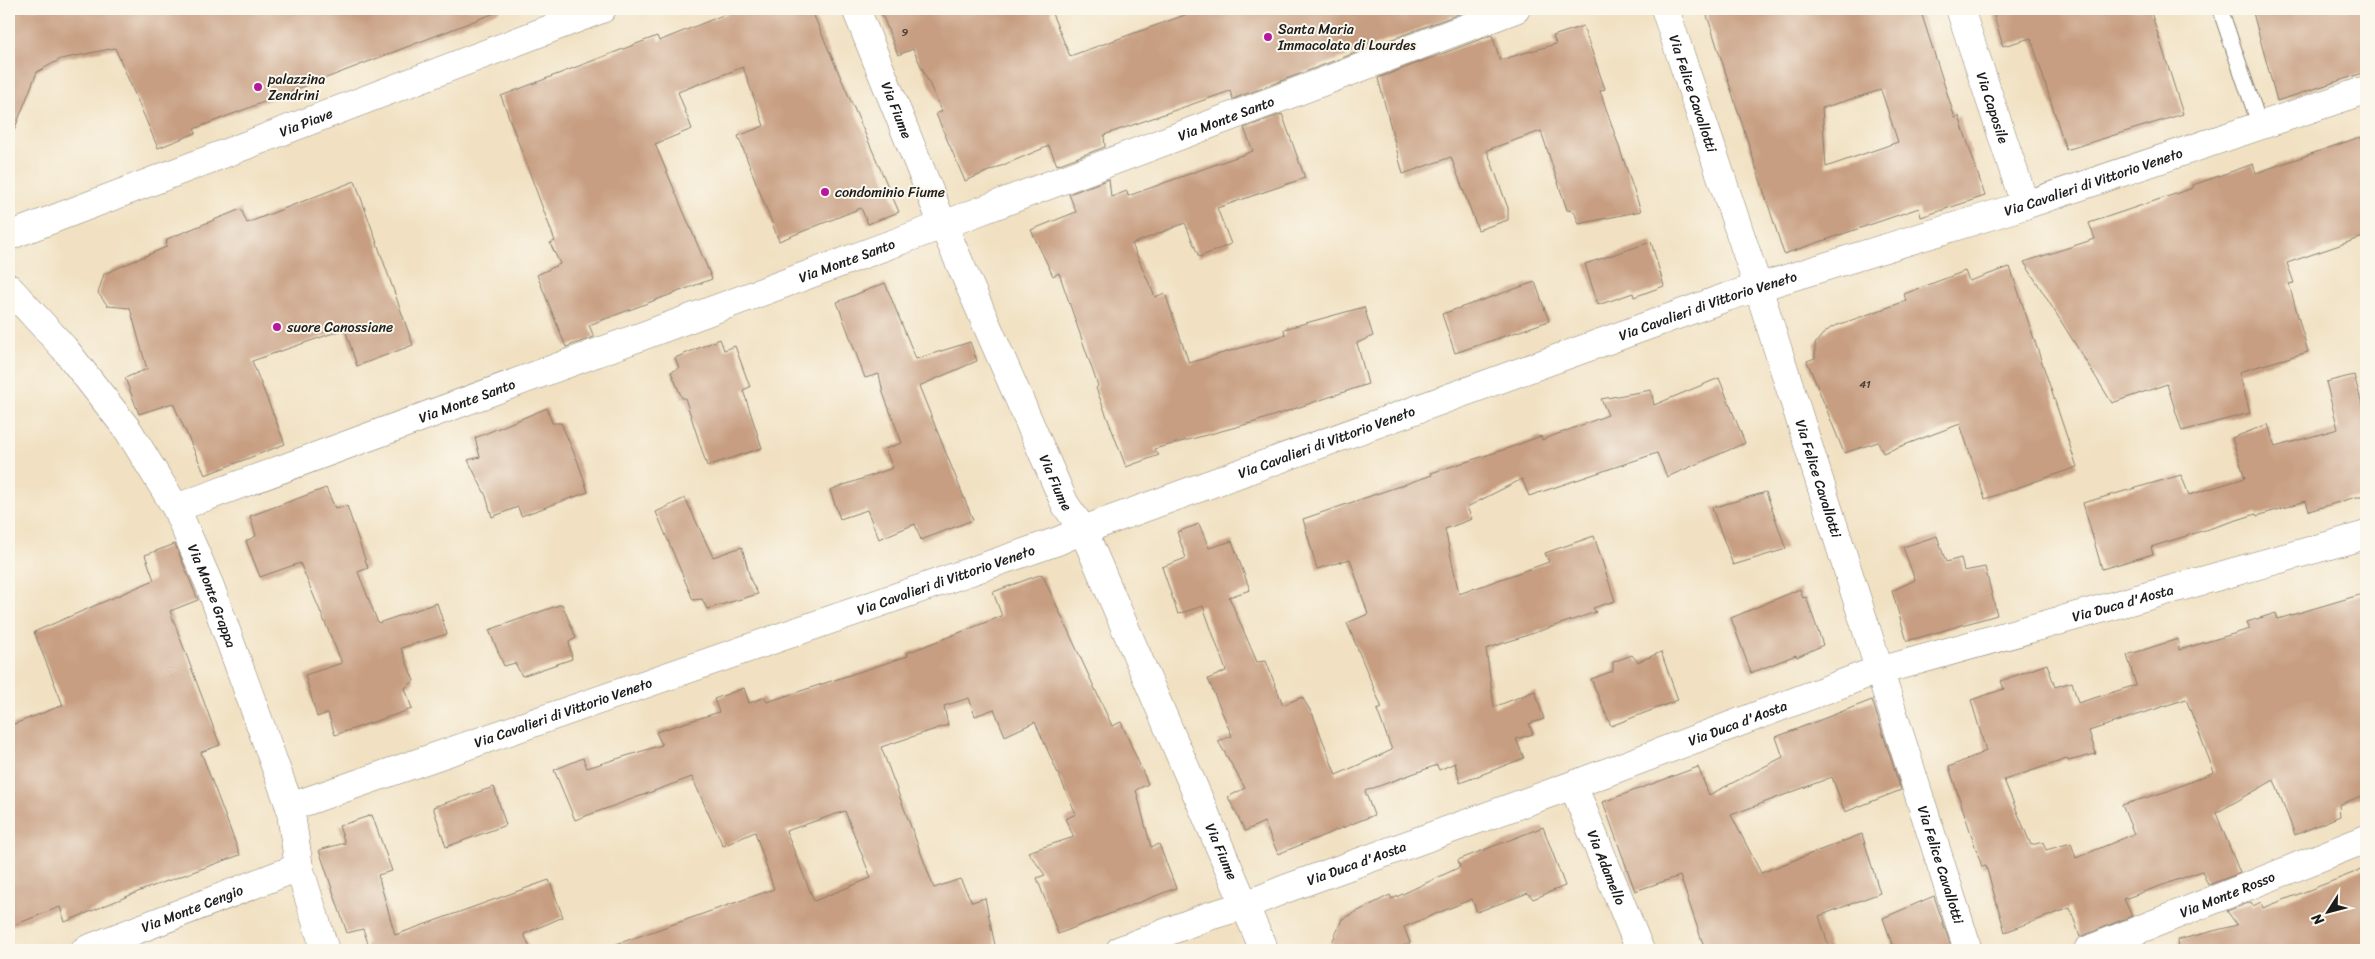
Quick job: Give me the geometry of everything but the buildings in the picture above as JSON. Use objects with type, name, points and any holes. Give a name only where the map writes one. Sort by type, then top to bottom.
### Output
[{"type":"street","name":"Via Piave","points":[[9,236],[602,9]]},
{"type":"street","name":"Via Fiume","points":[[856,9],[943,225],[1065,504],[1083,530],[1264,950]]},
{"type":"street","name":"Via Monte Santo","points":[[176,508],[943,225],[1516,9]]},
{"type":"street","name":"Via Felice Cavallotti","points":[[1665,9],[1758,287],[1968,950]]},
{"type":"street","name":"Via Caposile","points":[[1960,9],[2025,205]]},
{"type":"street","name":"Via Cavalieri di Vittorio Veneto","points":[[290,807],[1058,541],[1083,530],[1758,287],[2025,205],[2366,90]]},
{"type":"street","name":"Via Monte Grappa","points":[[9,288],[64,348],[128,430],[176,508],[210,586],[290,807],[299,867],[325,950]]},
{"type":"street","name":"Via Duca d'Aosta","points":[[1120,950],[1206,917],[1246,905],[1285,888],[1573,785],[1878,670],[1900,666],[2366,535]]},
{"type":"street","name":"Via Adamello","points":[[1573,785],[1640,950]]},
{"type":"street","name":"Via Monte Rosso","points":[[2088,950],[2366,839]]},
{"type":"street","name":"Via Monte Cengio","points":[[85,950],[299,867]]},
{"type":"lane","points":[[2220,9],[2260,126]]},
{"type":"place","name":"Santa Maria Immacolata di Lourdes","points":[[1268,37]]},
{"type":"place","name":"palazzina Zendrini","points":[[258,87]]},
{"type":"place","name":"condominio Fiume","points":[[825,192]]},
{"type":"place","name":"suore Canossiane","points":[[277,327]]}]
